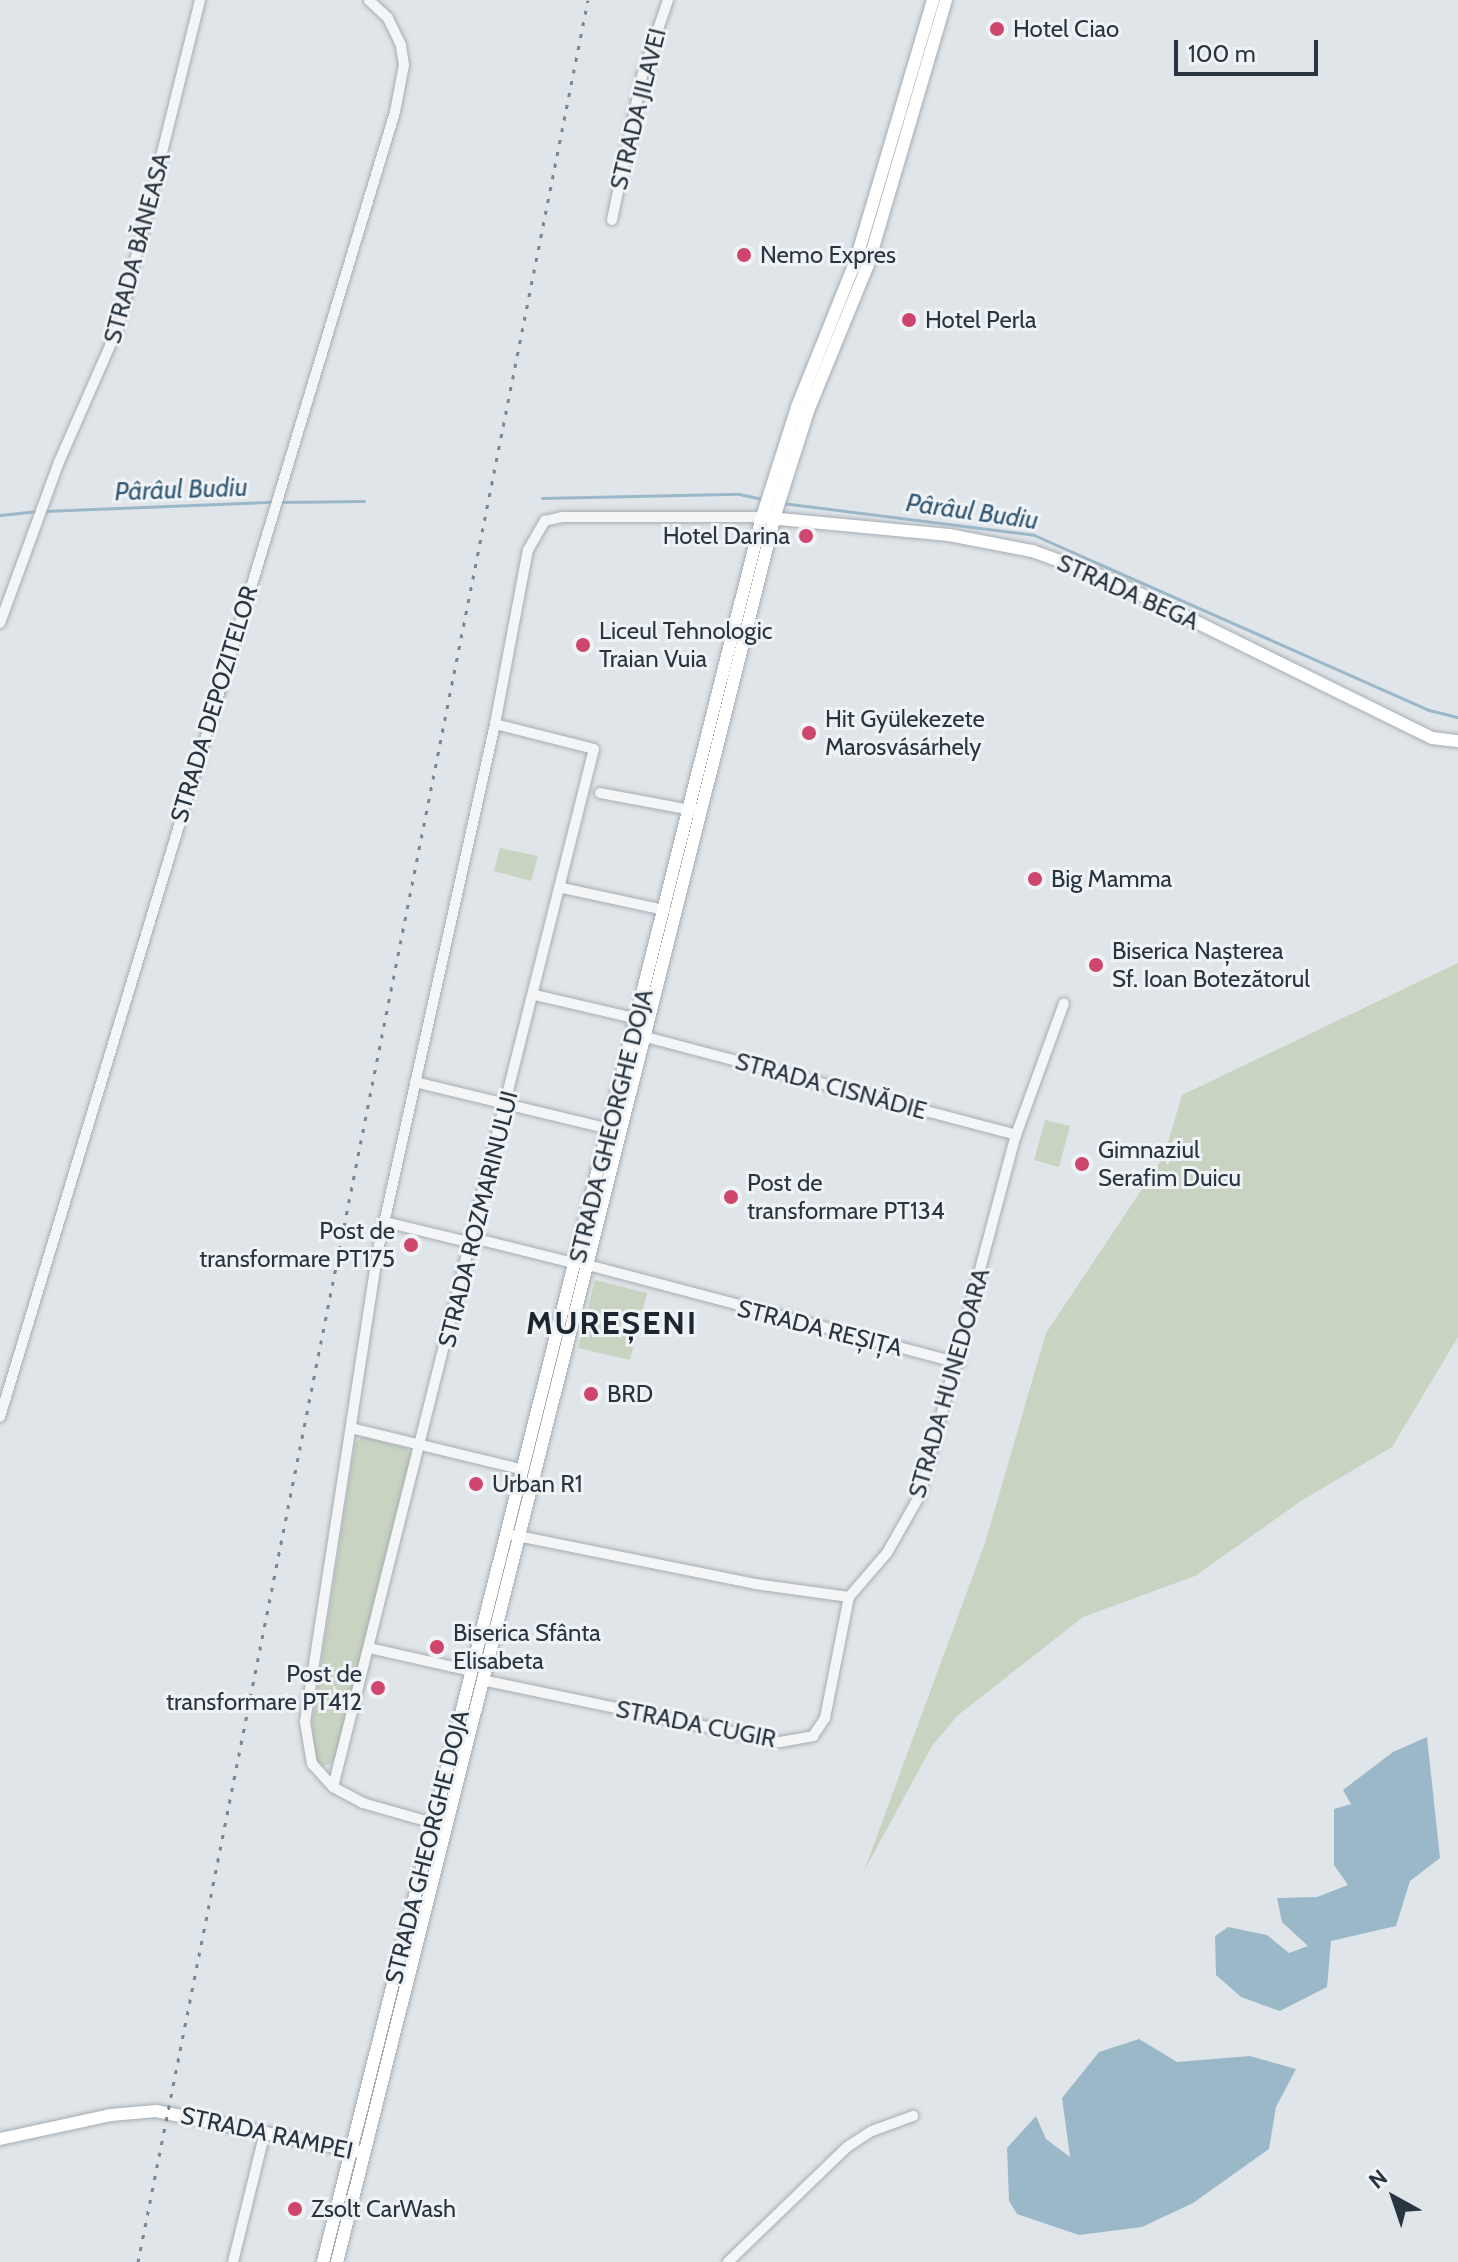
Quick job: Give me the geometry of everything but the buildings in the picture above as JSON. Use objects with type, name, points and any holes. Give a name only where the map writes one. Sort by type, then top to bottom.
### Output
[{"type":"main road","name":"STRADA GHEORGHE DOJA","points":[[337,2262],[482,1680],[512,1534],[521,1469],[646,1037],[696,811],[769,515],[856,260],[933,0]]},
{"type":"main road","name":"STRADA GHEORGHE DOJA","points":[[775,494],[868,265],[946,0]]},
{"type":"main road","name":"STRADA BEGA","points":[[769,515],[949,535],[1032,551],[1107,578],[1432,738],[1458,741]]},
{"type":"main road","name":"STRADA GHEORGHE DOJA","points":[[323,2262],[471,1671],[512,1534],[582,1265],[610,1129],[665,910],[696,811]]},
{"type":"main road","name":"STRADA RAMPEI","points":[[0,2139],[111,2115],[169,2112],[366,2154]]},
{"type":"street","name":"STRADA BĂNEASA","points":[[0,623],[33,526],[119,325],[200,0]]},
{"type":"street","name":"STRADA DEPOZITELOR","points":[[0,1417],[272,511],[383,155],[404,65],[396,31],[369,0]]},
{"type":"street","name":"STRADA JILAVEI","points":[[612,220],[642,76],[668,0]]},
{"type":"street","points":[[433,1823],[363,1803],[333,1787],[312,1764],[305,1722],[385,1222],[495,724],[528,550],[545,521],[562,517],[769,515]]},
{"type":"street","name":"STRADA ROZMARINULUI","points":[[333,1787],[423,1444],[594,749],[495,724]]},
{"type":"street","points":[[600,793],[696,811]]},
{"type":"street","points":[[562,888],[665,910]]},
{"type":"street","points":[[535,995],[638,1019]]},
{"type":"street","name":"STRADA HUNEDOARA","points":[[849,1597],[887,1553],[920,1495],[959,1363],[1016,1135],[1064,1003]]},
{"type":"street","name":"STRADA CISNĂDIE","points":[[646,1037],[1016,1135]]},
{"type":"street","points":[[415,1082],[610,1129]]},
{"type":"street","name":"STRADA REȘIȚA","points":[[385,1222],[582,1265],[959,1363]]},
{"type":"street","points":[[351,1428],[521,1469]]},
{"type":"street","points":[[512,1534],[814,1595],[849,1597]]},
{"type":"street","name":"STRADA CUGIR","points":[[482,1680],[780,1742],[806,1741],[825,1718],[849,1597]]},
{"type":"street","points":[[369,1648],[471,1671]]},
{"type":"street","points":[[728,2262],[854,2142],[913,2116]]},
{"type":"street","points":[[233,2262],[265,2132]]},
{"type":"green space","points":[[500,848],[538,856],[531,881],[494,871]]},
{"type":"green space","points":[[1458,963],[1458,1337],[1392,1447],[1301,1501],[1195,1576],[1083,1617],[957,1716],[932,1746],[864,1871],[985,1543],[1046,1333],[1164,1156],[1182,1095]]},
{"type":"green space","points":[[1045,1120],[1070,1126],[1059,1167],[1034,1160]]},
{"type":"green space","points":[[595,1280],[647,1293],[630,1360],[578,1348]]},
{"type":"green space","points":[[363,1436],[406,1448],[413,1455],[337,1754],[331,1764],[322,1766],[315,1759],[312,1723],[355,1443]]},
{"type":"water","points":[[1427,1737],[1440,1858],[1410,1881],[1396,1926],[1331,1941],[1327,1987],[1280,2011],[1241,1997],[1216,1975],[1215,1936],[1228,1927],[1267,1935],[1289,1953],[1308,1946],[1282,1922],[1277,1898],[1317,1897],[1348,1885],[1334,1865],[1334,1809],[1351,1804],[1343,1790],[1393,1752]]},
{"type":"water","points":[[1139,2039],[1177,2062],[1250,2056],[1296,2069],[1276,2107],[1269,2149],[1193,2203],[1142,2227],[1079,2235],[1017,2214],[1009,2201],[1007,2148],[1036,2116],[1046,2139],[1070,2157],[1062,2098],[1099,2052]]},
{"type":"waterway","name":"Pârâul Budiu","points":[[542,498],[739,494],[763,499]]},
{"type":"waterway","name":"Pârâul Budiu","points":[[280,502],[364,501]]},
{"type":"waterway","name":"Pârâul Budiu","points":[[44,511],[272,502]]},
{"type":"waterway","name":"Pârâul Budiu","points":[[782,503],[1034,535],[1429,710],[1458,717]]},
{"type":"waterway","name":"Pârâul Budiu","points":[[0,515],[36,511]]},
{"type":"railway","points":[[138,2262],[588,0]]},
{"type":"place","name":"Hotel Ciao","points":[[997,29]]},
{"type":"place","name":"Nemo Expres","points":[[744,255]]},
{"type":"place","name":"Hotel Perla","points":[[909,320]]},
{"type":"place","name":"Hotel Darina","points":[[806,536]]},
{"type":"place","name":"Liceul Tehnologic Traian Vuia","points":[[583,645]]},
{"type":"place","name":"Hit Gyülekezete Marosvásárhely","points":[[809,733]]},
{"type":"place","name":"Big Mamma","points":[[1035,879]]},
{"type":"place","name":"Biserica Nașterea Sf. Ioan Botezătorul","points":[[1096,965]]},
{"type":"place","name":"Gimnaziul Serafim Duicu","points":[[1082,1164]]},
{"type":"place","name":"Post de transformare PT134","points":[[731,1197]]},
{"type":"place","name":"Post de transformare PT175","points":[[411,1245]]},
{"type":"place","name":"BRD","points":[[591,1394]]},
{"type":"place","name":"Urban R1","points":[[476,1484]]},
{"type":"place","name":"Biserica Sfânta Elisabeta","points":[[437,1647]]},
{"type":"place","name":"Post de transformare PT412","points":[[378,1688]]},
{"type":"place","name":"Zsolt CarWash","points":[[295,2209]]},
{"type":"district","name":"MUREȘENI","points":[[612,1323]]}]
